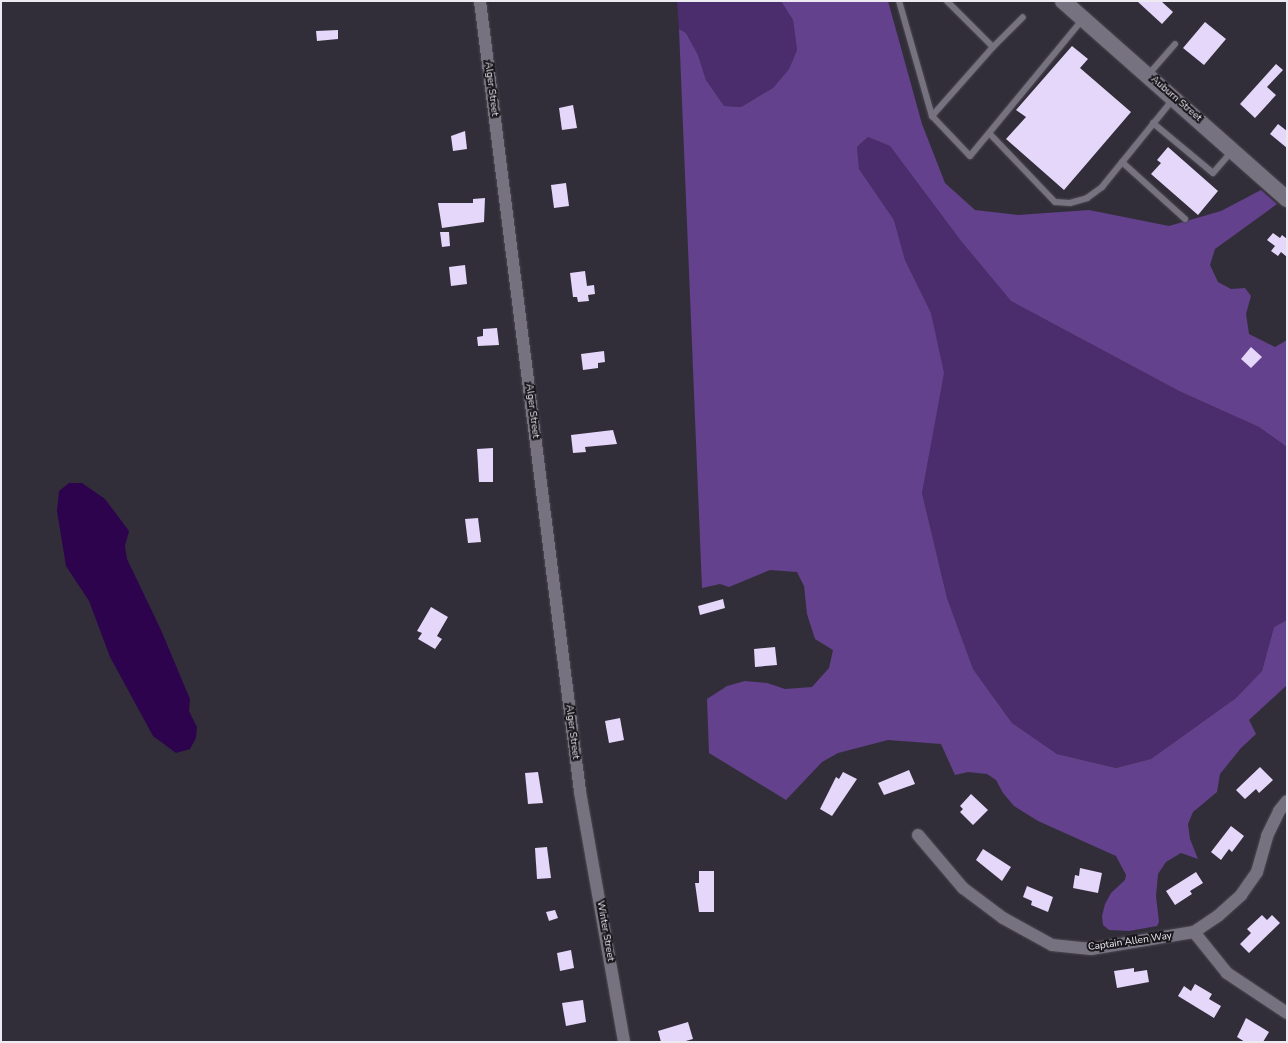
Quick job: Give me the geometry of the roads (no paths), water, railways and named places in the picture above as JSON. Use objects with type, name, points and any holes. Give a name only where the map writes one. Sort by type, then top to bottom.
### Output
[{"type":"main road","name":"Auburn Street","points":[[1063,1],[1287,199]]},
{"type":"street","name":"Alger Street","points":[[480,1],[585,820]]},
{"type":"street","name":"Captain Allen Way","points":[[918,835],[964,888],[1003,918],[1052,945],[1091,949],[1194,932],[1219,915],[1241,895],[1257,872],[1267,836],[1279,811],[1287,801]]},
{"type":"street","name":"Winter Street","points":[[585,820],[621,1041]]},
{"type":"street","points":[[1194,932],[1227,973],[1287,1013]]},
{"type":"lane","points":[[899,1],[932,116],[970,156],[990,134],[1083,19]]},
{"type":"lane","points":[[947,1],[993,47]]},
{"type":"lane","points":[[932,116],[993,47],[1023,17]]},
{"type":"lane","points":[[1148,75],[1175,44]]},
{"type":"lane","points":[[990,134],[1055,202],[1070,203],[1087,198],[1102,187],[1174,98]]},
{"type":"lane","points":[[1153,123],[1212,173],[1233,150]]},
{"type":"lane","points":[[1122,162],[1185,219]]}]
